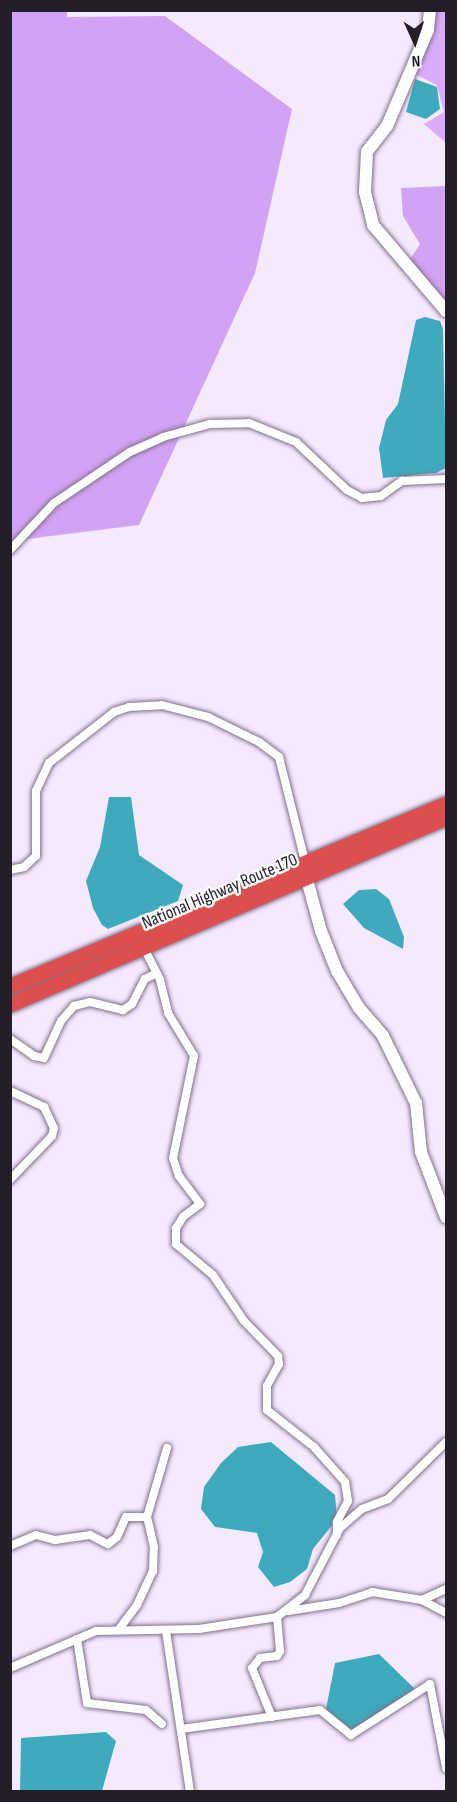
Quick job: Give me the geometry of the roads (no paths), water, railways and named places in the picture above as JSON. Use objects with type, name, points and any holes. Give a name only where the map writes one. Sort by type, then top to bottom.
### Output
[{"type":"highway","name":"National Highway Route 170","points":[[10,1004],[143,946],[447,804]]},
{"type":"highway","name":"National Highway Route 170","points":[[10,986],[306,869],[447,817]]},
{"type":"street","points":[[430,10],[428,30],[387,126],[367,152],[365,192],[373,225],[447,311]]},
{"type":"street","points":[[10,550],[54,503],[130,452],[163,437],[210,424],[249,423],[296,442],[347,490],[362,498],[381,496],[402,481],[447,478]]},
{"type":"street","points":[[10,870],[24,867],[36,856],[36,791],[49,763],[114,712],[129,707],[162,705],[208,717],[259,742],[279,757],[321,931],[337,971],[359,1008],[383,1036],[416,1103],[421,1152],[447,1217]]},
{"type":"street","points":[[143,946],[157,973],[168,1014],[194,1056],[173,1158],[178,1176],[200,1204],[183,1217],[176,1228],[176,1244],[213,1275],[244,1321],[278,1356],[279,1364],[267,1386],[267,1410],[314,1448],[345,1482],[348,1501],[337,1522],[337,1535]]},
{"type":"street","points":[[10,1039],[34,1056],[44,1058],[61,1021],[74,1006],[90,1002],[123,1010],[132,1004],[145,979],[157,973]]},
{"type":"street","points":[[10,1091],[44,1107],[54,1128],[52,1136],[10,1180]]},
{"type":"street","points":[[10,1668],[96,1630],[166,1631],[241,1625],[278,1617],[288,1611],[304,1595],[337,1535],[362,1509],[388,1499],[447,1442]]},
{"type":"street","points":[[118,1629],[137,1605],[153,1571],[154,1547],[147,1517],[167,1448]]},
{"type":"street","points":[[10,1546],[36,1535],[55,1540],[90,1535],[108,1544],[117,1537],[126,1517],[147,1517]]},
{"type":"street","points":[[422,1600],[447,1589]]},
{"type":"street","points":[[288,1611],[339,1603],[372,1592],[422,1600],[447,1613]]},
{"type":"street","points":[[272,1717],[252,1668],[260,1658],[277,1656],[280,1651],[278,1617]]},
{"type":"street","points":[[166,1631],[190,1791]]},
{"type":"street","points":[[77,1639],[87,1703],[146,1710],[162,1724]]},
{"type":"street","points":[[181,1729],[320,1710],[351,1735],[430,1684],[447,1768]]},
{"type":"water","points":[[415,79],[437,87],[440,109],[426,119],[406,112]]},
{"type":"water","points":[[425,317],[440,321],[443,329],[446,468],[436,473],[383,478],[379,448],[386,420],[398,404],[416,320]]},
{"type":"water","points":[[109,797],[131,797],[139,855],[183,885],[178,901],[108,929],[102,925],[93,908],[86,881],[100,847]]},
{"type":"water","points":[[376,889],[389,899],[404,937],[403,949],[364,928],[343,904],[359,890]]},
{"type":"water","points":[[271,1442],[335,1495],[337,1519],[313,1549],[307,1569],[290,1582],[274,1587],[258,1567],[263,1552],[257,1533],[215,1527],[201,1509],[204,1487],[221,1463],[238,1447]]},
{"type":"water","points":[[379,1654],[416,1690],[353,1732],[326,1709],[335,1663]]},
{"type":"water","points":[[106,1732],[116,1741],[102,1791],[20,1791],[21,1738]]}]
